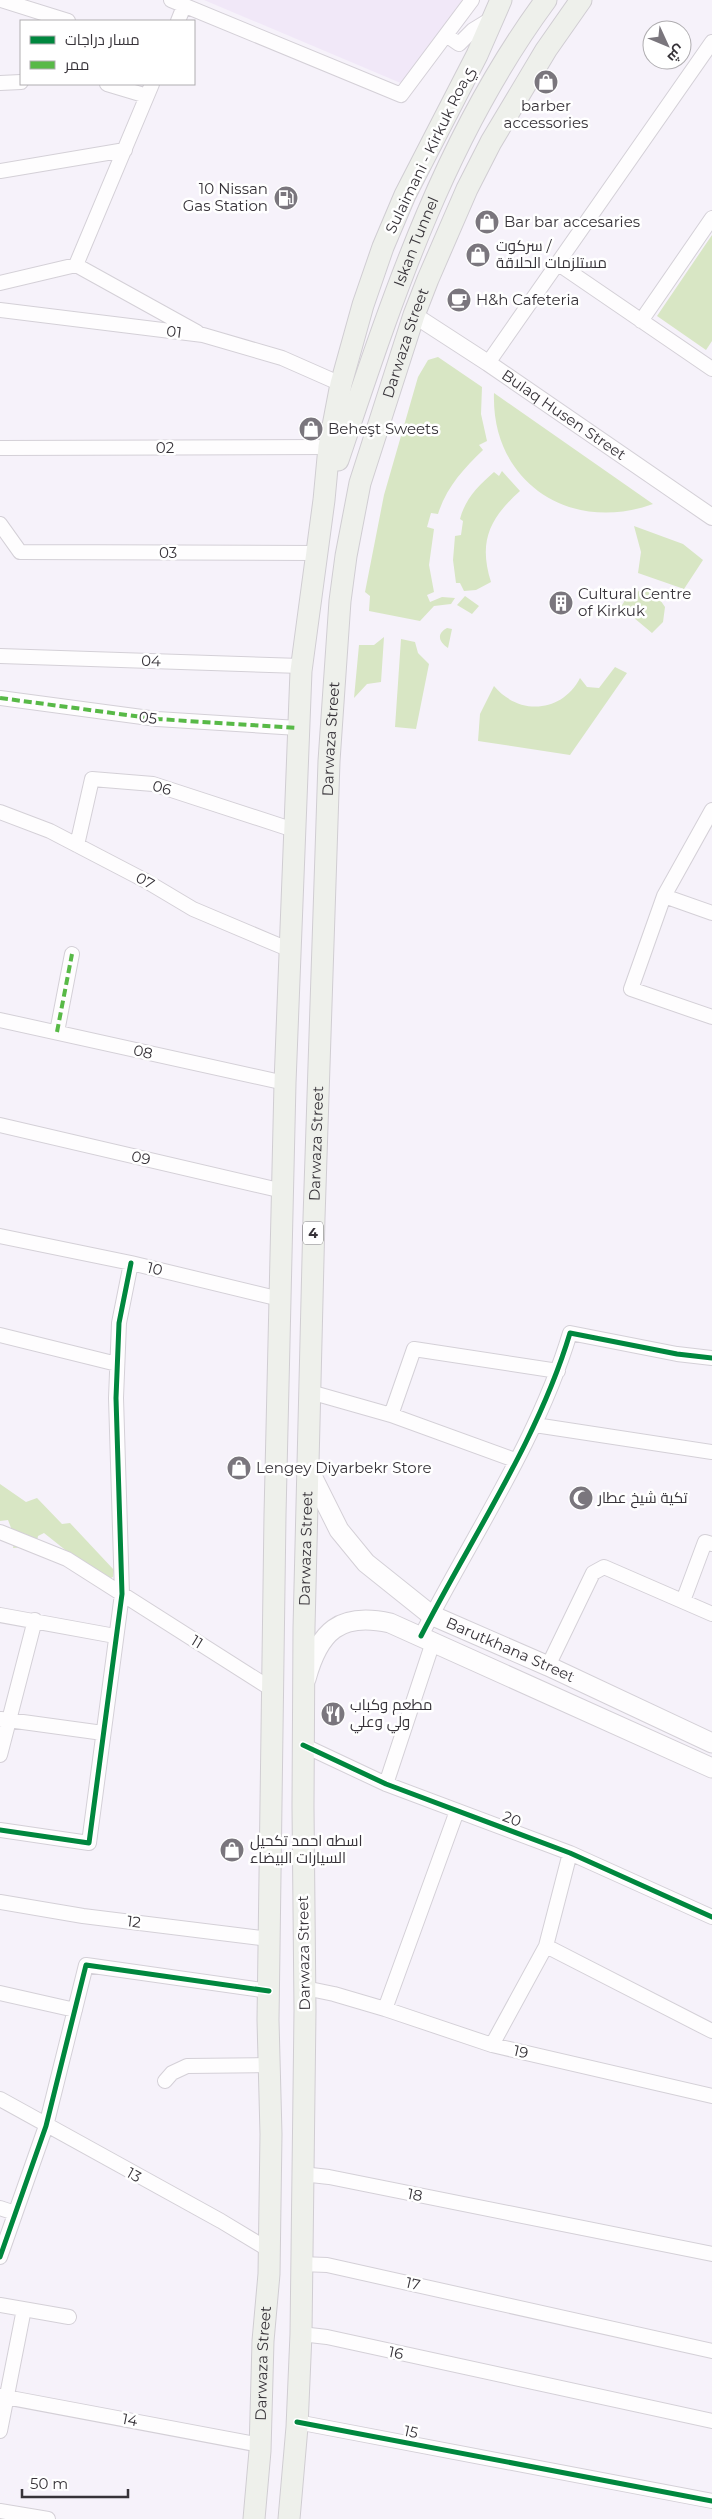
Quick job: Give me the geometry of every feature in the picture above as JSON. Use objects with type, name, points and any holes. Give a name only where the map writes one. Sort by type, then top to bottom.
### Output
[{"type":"main road","name":"Sulaimani - Kirkuk Roaي","points":[[324,500],[329,447],[341,384],[363,304],[382,247],[405,195],[476,55],[501,0]]},
{"type":"main road","points":[[491,19],[509,0]]},
{"type":"main road","name":"Iskan Tunnel","points":[[324,500],[396,290],[435,192],[489,87],[546,0]]},
{"type":"main road","name":"Darwaza Street","points":[[289,2519],[297,2422],[301,2334],[305,1988],[303,1745],[307,1466],[329,761],[340,601],[360,483],[414,315],[445,236],[471,181],[519,93],[579,0]]},
{"type":"main road","name":"Darwaza Street","points":[[254,2519],[260,2445],[263,2341],[269,2250],[271,2134],[268,1991],[285,1083],[301,666],[315,553],[324,500]]},
{"type":"main road","points":[[282,1218],[314,1218]]},
{"type":"main road","name":"Barutkhana Street","points":[[307,1466],[339,1530],[366,1563],[432,1615],[548,1666],[712,1743]]},
{"type":"main road","name":"Barutkhana Street","points":[[304,1687],[311,1661],[320,1643],[334,1630],[350,1620],[390,1622],[712,1768]]},
{"type":"street","points":[[1,0],[65,20]]},
{"type":"street","points":[[171,0],[401,95],[472,0]]},
{"type":"street","points":[[178,20],[184,6]]},
{"type":"street","points":[[446,35],[459,44],[474,30],[491,19]]},
{"type":"street","points":[[488,363],[710,47]]},
{"type":"street","points":[[0,83],[20,82]]},
{"type":"street","points":[[76,264],[150,90],[114,85]]},
{"type":"street","points":[[0,171],[125,150]]},
{"type":"street","points":[[641,321],[712,218]]},
{"type":"street","points":[[557,263],[711,368]]},
{"type":"street","points":[[0,283],[76,264],[202,335]]},
{"type":"street","name":"01","points":[[0,310],[202,335],[282,358],[341,384]]},
{"type":"street","name":"Bulaq Husen Street","points":[[414,315],[488,363],[712,517]]},
{"type":"street","name":"02","points":[[0,448],[329,447]]},
{"type":"street","name":"03","points":[[0,524],[20,552],[315,553]]},
{"type":"street","name":"04","points":[[0,656],[301,666]]},
{"type":"street","name":"05","points":[[0,698],[157,719],[298,728]]},
{"type":"street","name":"06","points":[[77,845],[92,779],[153,784],[294,830]]},
{"type":"street","points":[[712,810],[664,896],[631,989],[712,1017]]},
{"type":"street","name":"07","points":[[0,812],[50,831],[146,881],[193,909],[290,950]]},
{"type":"street","points":[[664,896],[712,913]]},
{"type":"street","points":[[57,1032],[72,954]]},
{"type":"street","name":"08","points":[[0,1020],[285,1083]]},
{"type":"street","name":"09","points":[[0,1125],[283,1191]]},
{"type":"street","name":"10","points":[[0,1236],[131,1263],[280,1299]]},
{"type":"street","points":[[0,1830],[89,1843],[122,1594],[116,1398],[119,1323],[131,1263]]},
{"type":"street","points":[[386,1784],[432,1615],[534,1425],[558,1371],[570,1333],[677,1354],[712,1358]]},
{"type":"street","points":[[0,1335],[117,1364]]},
{"type":"street","points":[[391,1415],[414,1349],[558,1371]]},
{"type":"street","points":[[310,1392],[391,1415],[515,1460]]},
{"type":"street","points":[[534,1425],[712,1452]]},
{"type":"street","name":"11","points":[[0,1532],[67,1559],[273,1690]]},
{"type":"street","points":[[683,1601],[704,1542],[712,1544]]},
{"type":"street","points":[[548,1666],[593,1573],[598,1568],[604,1567],[712,1614]]},
{"type":"street","points":[[0,1615],[115,1636]]},
{"type":"street","points":[[0,1755],[4,1719],[35,1620]]},
{"type":"street","points":[[4,1719],[103,1733]]},
{"type":"street","name":"20","points":[[303,1745],[386,1784],[570,1853],[712,1918]]},
{"type":"street","points":[[385,2009],[457,1811]]},
{"type":"street","points":[[492,2045],[546,1946],[570,1853]]},
{"type":"street","name":"12","points":[[0,1902],[83,1916],[269,1939]]},
{"type":"street","points":[[546,1946],[712,2032]]},
{"type":"street","points":[[0,2257],[46,2126],[86,1965],[268,1991]]},
{"type":"street","name":"19","points":[[305,1988],[334,1994],[385,2009],[492,2045],[712,2096]]},
{"type":"street","points":[[0,1993],[75,2010]]},
{"type":"street","points":[[165,2081],[172,2073],[187,2066],[269,2065]]},
{"type":"street","name":"13","points":[[0,2099],[221,2221],[269,2250]]},
{"type":"street","name":"18","points":[[302,2174],[328,2177],[712,2254]]},
{"type":"street","points":[[0,2208],[15,2213]]},
{"type":"street","name":"17","points":[[301,2264],[327,2265],[712,2351]]},
{"type":"street","points":[[0,2305],[69,2317]]},
{"type":"street","points":[[0,2431],[3,2396],[24,2309]]},
{"type":"street","name":"16","points":[[301,2334],[326,2337],[712,2421]]},
{"type":"street","name":"14","points":[[3,2396],[260,2445]]},
{"type":"street","name":"15","points":[[297,2422],[712,2501]]},
{"type":"street","points":[[0,2511],[48,2519]]},
{"type":"shaded area","points":[[204,0],[462,0],[403,84]]},
{"type":"green space","points":[[712,235],[712,341],[706,350],[657,316]]},
{"type":"green space","points":[[438,357],[482,387],[481,414],[487,441],[479,445],[483,450],[451,487],[438,514],[431,513],[427,527],[434,529],[429,565],[434,592],[427,595],[430,602],[442,597],[455,598],[451,604],[434,606],[420,621],[369,611],[370,596],[365,592],[384,495],[418,377],[428,360]]},
{"type":"green space","points":[[494,393],[653,504],[623,512],[593,512],[566,506],[542,494],[521,476],[506,453],[497,425]]},
{"type":"green space","points":[[502,471],[520,491],[501,511],[489,531],[486,554],[491,582],[476,590],[464,591],[460,583],[456,583],[453,560],[455,536],[461,535],[463,521],[460,519],[462,512],[473,493],[483,482],[494,472],[499,476]]},
{"type":"green space","points":[[634,526],[683,544],[703,560],[684,589],[638,573],[641,552]]},
{"type":"green space","points":[[642,590],[656,594],[665,607],[663,622],[652,633],[621,607],[628,595]]},
{"type":"green space","points":[[465,596],[479,606],[472,614],[457,605]]},
{"type":"green space","points":[[447,628],[452,629],[448,648],[442,643],[440,638],[441,633]]},
{"type":"green space","points":[[384,637],[381,682],[367,684],[354,698],[359,645],[374,645]]},
{"type":"green space","points":[[401,639],[415,642],[418,653],[429,664],[416,729],[395,727]]},
{"type":"green space","points":[[615,667],[627,673],[570,755],[478,741],[480,714],[494,686],[504,696],[515,702],[527,706],[540,706],[551,704],[562,698],[572,690],[580,678],[587,687],[599,688]]},
{"type":"green space","points":[[0,1484],[26,1502],[37,1498],[62,1524],[70,1523],[114,1570],[113,1577],[109,1579],[88,1568],[44,1533],[38,1536],[36,1546],[13,1548],[15,1538],[8,1520],[0,1521]]},
{"type":"marked path","points":[[0,698],[157,719],[298,728]]},
{"type":"marked path","points":[[57,1032],[72,954]]},
{"type":"cycle path","points":[[0,1830],[89,1843],[122,1594],[116,1398],[119,1323],[131,1263]]},
{"type":"cycle path","points":[[421,1636],[522,1450],[540,1412],[570,1333],[677,1354],[712,1358]]},
{"type":"cycle path","points":[[303,1745],[386,1784],[570,1853],[712,1917]]},
{"type":"cycle path","points":[[0,2257],[46,2126],[86,1965],[269,1991]]},
{"type":"cycle path","points":[[297,2422],[712,2501]]},
{"type":"place","name":"barber accessories","points":[[546,82]]},
{"type":"place","name":"10 Nissan Gas Station","points":[[286,198]]},
{"type":"place","name":"Bar bar accesaries","points":[[487,222]]},
{"type":"place","name":"سركوت / مستلزمات الحلاقة","points":[[478,255]]},
{"type":"place","name":"H&h Cafeteria","points":[[459,300]]},
{"type":"place","name":"Beheşt Sweets","points":[[311,429]]},
{"type":"place","name":"Cultural Centre of Kirkuk","points":[[561,603]]},
{"type":"place","name":"Lengey Diyarbekr Store","points":[[239,1468]]},
{"type":"place","name":"تكية شيخ عطار","points":[[581,1498]]},
{"type":"place","name":"مطعم وكباب ولي وعلي","points":[[333,1714]]},
{"type":"place","name":"اسطه احمد تكحيل السيارات البيضاء","points":[[232,1850]]}]
